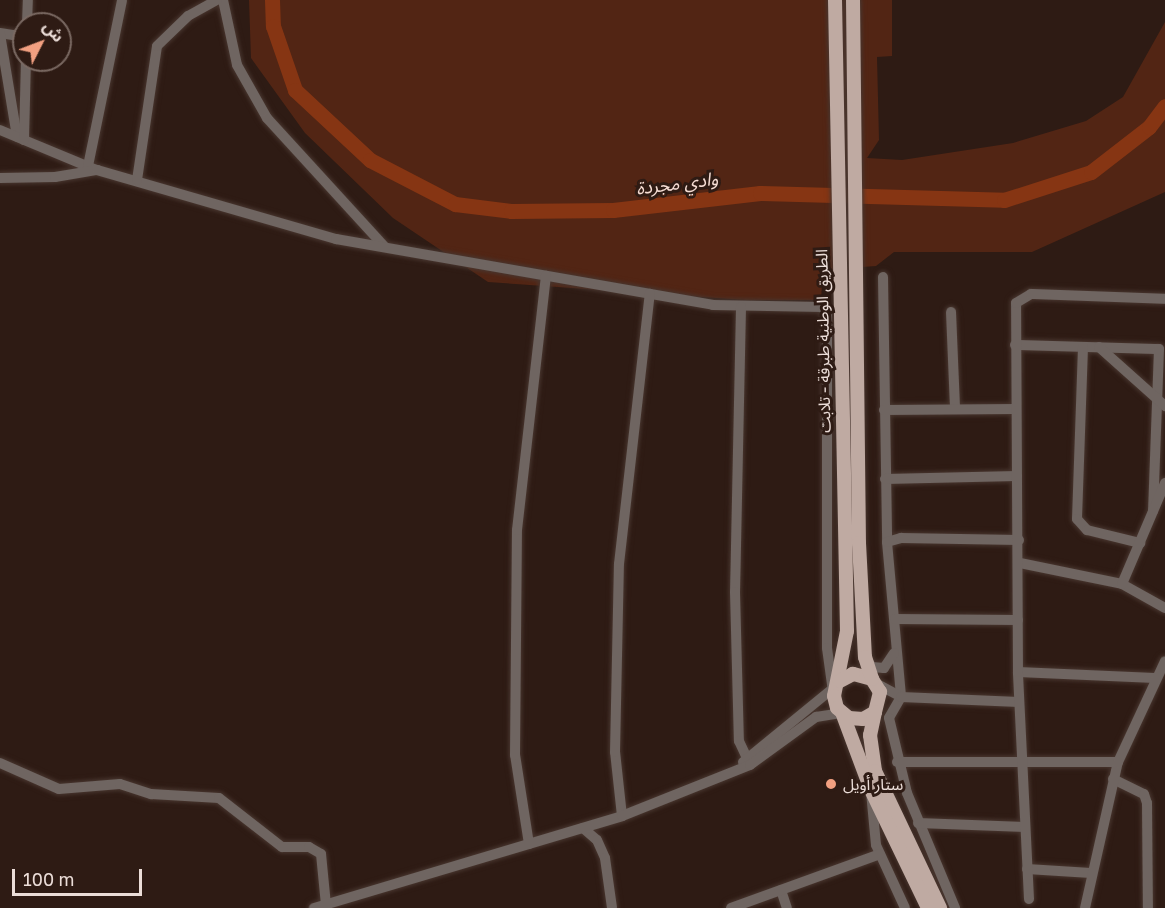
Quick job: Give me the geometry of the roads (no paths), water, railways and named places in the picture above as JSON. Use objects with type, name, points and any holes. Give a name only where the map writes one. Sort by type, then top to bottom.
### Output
[{"type":"main road","name":"الطريق الوطنية طبرقة - تلابت","points":[[835,0],[837,274],[848,631],[843,664],[836,688]]},
{"type":"main road","name":"الطريق الوطنية طبرقة - تلابت","points":[[853,0],[865,657],[876,709]]},
{"type":"main road","points":[[870,679],[836,688],[842,714],[871,790],[928,908]]},
{"type":"main road","points":[[842,714],[856,720],[876,709]]},
{"type":"main road","points":[[876,709],[870,735],[882,789],[940,908]]},
{"type":"street","points":[[92,168],[122,0]]},
{"type":"street","points":[[137,180],[157,46],[188,16],[217,0]]},
{"type":"street","points":[[223,0],[237,65],[258,104],[384,246]]},
{"type":"street","points":[[0,34],[20,138]]},
{"type":"street","points":[[20,138],[25,72]]},
{"type":"street","points":[[0,130],[92,168],[137,180],[253,218],[384,246],[650,294],[741,307],[821,306],[825,309],[827,648],[836,688],[748,762]]},
{"type":"street","points":[[0,178],[55,177],[92,168]]},
{"type":"street","points":[[530,844],[515,755],[518,530],[546,276]]},
{"type":"street","points":[[883,277],[887,542],[896,619],[895,647],[901,697],[890,714],[892,741],[918,823],[955,908]]},
{"type":"street","points":[[622,816],[615,752],[619,564],[650,294]]},
{"type":"street","points":[[1029,899],[1018,672],[1020,563],[1016,303],[1024,295],[1165,299]]},
{"type":"street","points":[[741,307],[735,592],[739,741],[748,762]]},
{"type":"street","points":[[951,312],[955,409]]},
{"type":"street","points":[[1015,345],[1160,349],[1153,511]]},
{"type":"street","points":[[1083,347],[1077,519],[1087,530],[1140,543]]},
{"type":"street","points":[[1099,347],[1157,394],[1165,406]]},
{"type":"street","points":[[884,410],[1016,409]]},
{"type":"street","points":[[885,479],[1017,476]]},
{"type":"street","points":[[1122,584],[1165,483]]},
{"type":"street","points":[[887,542],[901,538],[1019,540]]},
{"type":"street","points":[[1020,563],[1122,584],[1165,608]]},
{"type":"street","points":[[896,619],[1018,620]]},
{"type":"street","points":[[865,657],[872,667],[884,668],[891,663],[895,647]]},
{"type":"street","points":[[827,648],[843,664],[901,697],[1019,702]]},
{"type":"street","points":[[1086,908],[1091,873],[1118,762],[1155,678],[1165,661]]},
{"type":"street","points":[[1018,672],[1155,678]]},
{"type":"street","points":[[876,709],[901,697]]},
{"type":"street","points":[[314,908],[622,816],[729,773],[816,717],[842,714]]},
{"type":"street","points":[[870,735],[884,728],[892,741]]},
{"type":"street","points":[[897,762],[1024,760],[1118,762]]},
{"type":"street","points":[[0,763],[59,789],[120,784],[146,793],[224,801],[282,847],[309,847],[321,854],[326,905]]},
{"type":"street","points":[[1113,779],[1144,794],[1147,803],[1148,908]]},
{"type":"street","points":[[871,790],[873,833],[880,854],[905,908]]},
{"type":"street","points":[[918,823],[1025,828]]},
{"type":"street","points":[[583,828],[597,840],[606,858],[612,908]]},
{"type":"street","points":[[731,908],[880,854]]},
{"type":"street","points":[[1027,869],[1091,873]]},
{"type":"street","points":[[781,890],[787,908]]},
{"type":"waterway","name":"وادي مجردة","points":[[272,0],[273,26],[295,90],[370,160],[455,204],[511,211],[613,210],[760,193],[1004,200],[1091,172],[1149,127],[1165,106]]},
{"type":"place","name":"ستار أويل","points":[[831,784]]}]
